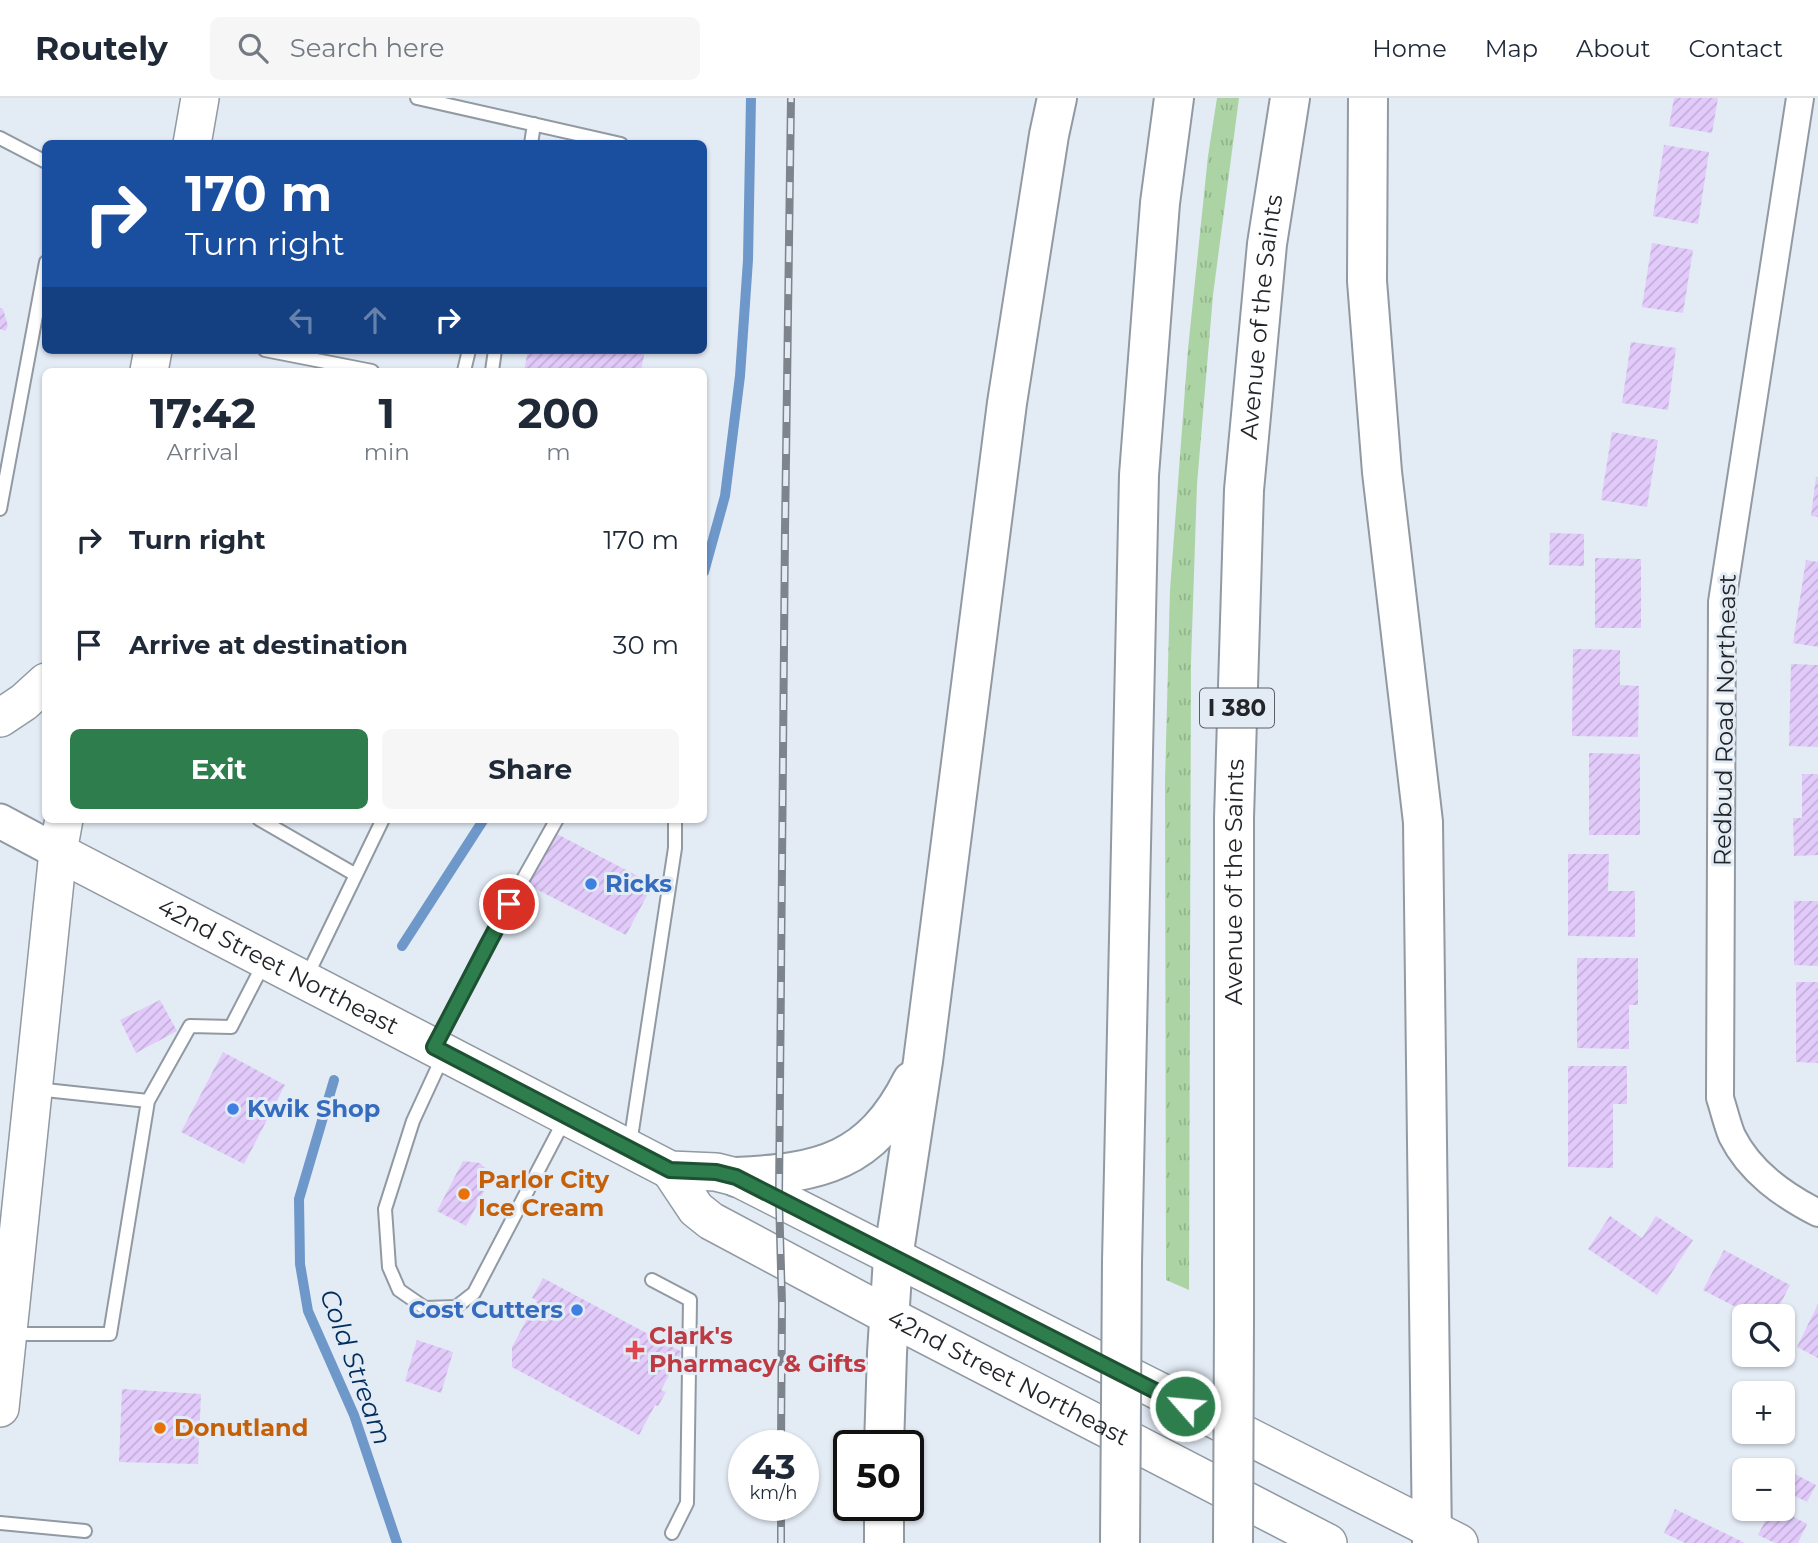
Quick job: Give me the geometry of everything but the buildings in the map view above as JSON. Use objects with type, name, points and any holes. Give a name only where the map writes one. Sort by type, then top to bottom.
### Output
[{"type":"highway","points":[[885,1430],[893,1258],[923,1061],[1007,402],[1057,98]]},
{"type":"highway","points":[[1120,1543],[1122,1262],[1139,474],[1160,203],[1174,98]]},
{"type":"highway","name":"Avenue of the Saints","points":[[1233,1543],[1234,818],[1244,491],[1268,244],[1290,98]]},
{"type":"highway","points":[[1368,98],[1367,281],[1382,472],[1423,822],[1433,1478],[1441,1539]]},
{"type":"highway","points":[[736,1177],[780,1175],[815,1169],[863,1145],[882,1130],[898,1108],[923,1061]]},
{"type":"highway","points":[[884,1521],[884,1543]]},
{"type":"main road","points":[[193,140],[200,98]]},
{"type":"main road","points":[[0,718],[42,686]]},
{"type":"main road","points":[[0,1408],[15,1210],[33,1088],[61,835]]},
{"type":"main road","name":"42nd Street Northeast","points":[[61,835],[266,960],[670,1170],[716,1172],[736,1177],[1441,1539]]},
{"type":"main road","name":"42nd Street Northeast","points":[[670,1170],[696,1209],[711,1221],[1328,1543]]},
{"type":"street","name":"Redbud Road Northeast","points":[[1800,98],[1722,601],[1720,1098],[1732,1136],[1761,1177],[1818,1213]]},
{"type":"street","name":"42nd Street Northeast","points":[[0,821],[61,835]]},
{"type":"lane","points":[[421,98],[604,140]]},
{"type":"lane","points":[[532,140],[534,124]]},
{"type":"lane","points":[[0,138],[42,160]]},
{"type":"lane","points":[[0,509],[42,283]]},
{"type":"lane","points":[[285,354],[357,368]]},
{"type":"lane","points":[[266,823],[356,876]]},
{"type":"lane","points":[[305,980],[381,823]]},
{"type":"lane","points":[[556,823],[486,945],[439,1049],[413,1121],[385,1209],[389,1267],[399,1290],[425,1308],[456,1307],[474,1293],[567,1115]]},
{"type":"lane","points":[[629,1147],[674,848],[675,823]]},
{"type":"lane","points":[[4,1334],[110,1334],[148,1101],[190,1026],[231,1027],[266,960]]},
{"type":"lane","points":[[33,1088],[148,1101]]},
{"type":"lane","points":[[652,1280],[690,1300],[687,1503],[672,1533]]},
{"type":"lane","points":[[0,1523],[85,1531]]},
{"type":"green space","points":[[1217,98],[1239,98],[1213,295],[1197,484],[1191,662],[1189,1290],[1166,1280],[1165,782],[1170,590],[1188,349],[1208,156]]},
{"type":"waterway","name":"Cold Stream","points":[[707,561],[725,496],[740,376],[748,260],[751,98]]},
{"type":"waterway","name":"Cold Stream","points":[[402,946],[481,823]]},
{"type":"waterway","name":"Cold Stream","points":[[334,1080],[299,1199],[300,1264],[308,1311],[354,1415],[397,1543]]},
{"type":"railway","points":[[781,1430],[779,1199],[791,98]]},
{"type":"railway","points":[[781,1521],[781,1543]]},
{"type":"place","name":"Ricks","points":[[591,884]]},
{"type":"place","name":"Kwik Shop","points":[[233,1109]]},
{"type":"place","name":"Parlor City Ice Cream","points":[[464,1194]]},
{"type":"place","name":"Cost Cutters","points":[[577,1310]]},
{"type":"place","name":"Clark's Pharmacy & Gifts","points":[[635,1350]]},
{"type":"place","name":"Donutland","points":[[160,1428]]},
{"type":"route","points":[[509,904],[434,1047],[670,1170],[716,1172],[736,1177],[1185,1406]]}]
